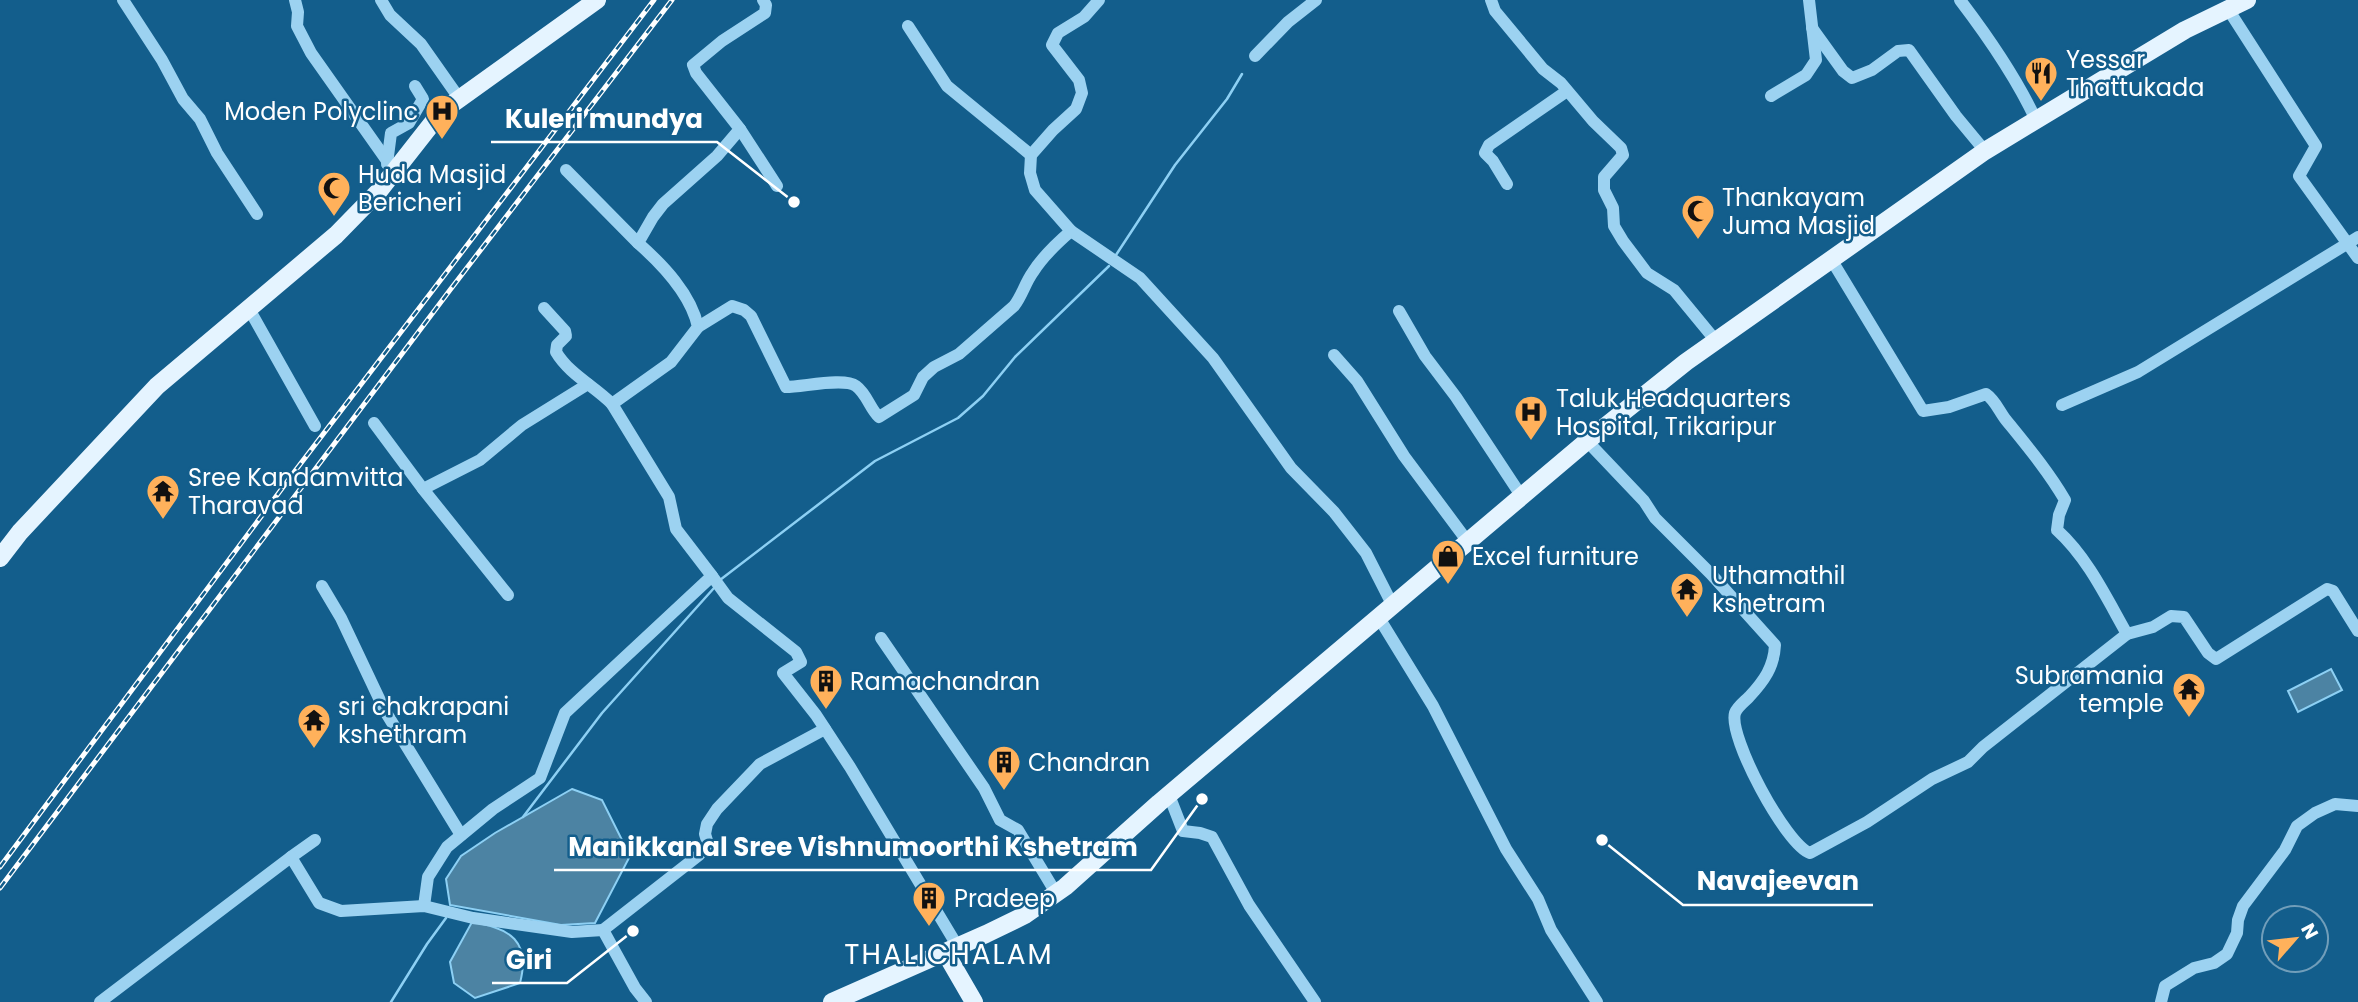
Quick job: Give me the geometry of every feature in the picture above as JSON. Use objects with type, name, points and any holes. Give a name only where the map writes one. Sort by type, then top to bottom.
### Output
[{"type":"main road","points":[[0,558],[20,532],[157,386],[336,235],[383,186],[391,166],[441,112],[597,0]]},
{"type":"main road","points":[[832,1002],[1025,915],[1056,893],[1587,441],[1716,341],[1985,151],[2185,30],[2247,0]]},
{"type":"main road","points":[[951,949],[974,1002]]},
{"type":"street","points":[[123,0],[257,214]]},
{"type":"street","points":[[295,0],[297,26],[311,53],[391,166]]},
{"type":"street","points":[[381,0],[390,15],[421,44],[459,99]]},
{"type":"street","points":[[763,0],[766,5],[765,13],[722,41],[693,65],[696,73],[740,129],[777,186]]},
{"type":"street","points":[[1100,0],[1084,17],[1058,33],[1052,45],[1079,80],[1082,93],[1076,109],[1031,155],[1030,173],[1035,190],[1071,231],[1140,278],[1213,358],[1291,468],[1334,512],[1366,553],[1393,606]]},
{"type":"street","points":[[1255,56],[1288,22],[1315,0]]},
{"type":"street","points":[[1491,0],[1495,11],[1543,69],[1621,148],[1623,155],[1604,177],[1604,190],[1613,208],[1614,226],[1647,273],[1674,290],[1716,341]]},
{"type":"street","points":[[1771,96],[1806,75],[1816,60],[1809,0]]},
{"type":"street","points":[[1960,0],[2022,90],[2036,120]]},
{"type":"street","points":[[2228,9],[2316,146],[2298,176],[2352,240],[2358,258]]},
{"type":"street","points":[[908,26],[947,86],[1031,155]]},
{"type":"street","points":[[1812,28],[1843,71],[1852,78],[1872,70],[1898,51],[1909,50],[1956,116],[1985,151]]},
{"type":"street","points":[[391,166],[391,133],[409,123],[423,99],[415,86]]},
{"type":"street","points":[[1507,184],[1493,160],[1485,153],[1489,145],[1567,91]]},
{"type":"street","points":[[638,243],[663,204],[717,156],[740,129]]},
{"type":"street","points":[[566,170],[674,280],[696,317],[698,327]]},
{"type":"street","points":[[612,404],[671,362],[698,327],[732,306],[751,316],[786,387],[845,381],[855,386],[879,417],[914,395],[923,377],[934,367],[959,354],[1014,306],[1035,268],[1071,231]]},
{"type":"street","points":[[2062,404],[2138,372],[2352,240]]},
{"type":"street","points":[[1831,259],[1923,411],[1949,407],[1986,394],[1992,398],[2005,418],[2032,449],[2065,500],[2057,530],[2086,565],[2127,635]]},
{"type":"street","points":[[248,307],[315,426]]},
{"type":"street","points":[[544,308],[565,331],[566,336],[556,352],[612,404],[668,497],[676,529],[728,598],[796,652],[801,662],[783,673],[825,729],[951,949]]},
{"type":"street","points":[[1399,311],[1425,356],[1456,397],[1522,497]]},
{"type":"street","points":[[1334,355],[1357,381],[1404,456],[1468,542]]},
{"type":"street","points":[[423,489],[480,460],[522,425],[588,384]]},
{"type":"street","points":[[374,423],[508,595]]},
{"type":"street","points":[[1587,441],[1775,645],[1771,669],[1759,687],[1736,711],[1734,722],[1754,774],[1782,827],[1804,851],[1810,853],[1867,821],[1932,779],[1968,762],[1983,747],[2127,635],[2154,627],[2171,616],[2184,617],[2208,653],[2216,659],[2328,589],[2333,591],[2358,631]]},
{"type":"street","points":[[425,905],[428,877],[446,847],[493,809],[540,778],[565,713],[716,581]]},
{"type":"street","points":[[322,586],[341,618],[385,711],[461,835]]},
{"type":"street","points":[[1379,618],[1439,717],[1506,849],[1538,900],[1551,930],[1597,1002]]},
{"type":"street","points":[[881,638],[984,788],[1000,820],[1018,830],[1056,893]]},
{"type":"street","points":[[291,858],[319,903],[341,911],[425,905],[473,918],[572,932],[603,930],[699,855],[708,844],[705,834],[707,824],[717,809],[760,764],[825,729]]},
{"type":"street","points":[[1168,795],[1183,831],[1212,837],[1249,905],[1315,1002]]},
{"type":"street","points":[[2161,1002],[2165,986],[2194,968],[2214,963],[2227,954],[2237,933],[2243,906],[2285,850],[2297,826],[2315,813],[2335,804],[2358,806]]},
{"type":"street","points":[[100,1002],[315,840]]},
{"type":"street","points":[[603,930],[635,988],[646,1002]]},
{"type":"water","points":[[2331,669],[2342,690],[2298,712],[2288,691]]},
{"type":"water","points":[[572,789],[602,800],[630,856],[595,923],[561,925],[450,905],[446,879],[461,856],[495,833]]},
{"type":"water","points":[[472,922],[497,928],[514,939],[520,947],[522,957],[520,983],[475,998],[454,983],[450,962]]},
{"type":"waterway","points":[[1116,255],[1175,165],[1227,99],[1242,74]]},
{"type":"waterway","points":[[720,580],[875,461],[958,418],[983,396],[1015,357],[1109,266]]},
{"type":"waterway","points":[[523,817],[602,713],[714,588]]},
{"type":"waterway","points":[[391,1002],[446,918]]},
{"type":"railway","points":[[0,867],[295,471],[654,0]]},
{"type":"railway","points":[[0,888],[672,0]]},
{"type":"place","name":"Yessar Thattukada","points":[[2041,103]]},
{"type":"place","name":"Moden Polyclinc","points":[[442,141]]},
{"type":"place","name":"Kuleri mundya","points":[[794,202]]},
{"type":"place","name":"Huda Masjid Bericheri","points":[[334,218]]},
{"type":"place","name":"Thankayam Juma Masjid","points":[[1698,241]]},
{"type":"place","name":"Taluk Headquarters Hospital, Trikaripur","points":[[1531,442]]},
{"type":"place","name":"Sree Kandamvitta Tharavad","points":[[163,521]]},
{"type":"place","name":"Excel furniture","points":[[1448,586]]},
{"type":"place","name":"Uthamathil kshetram","points":[[1687,619]]},
{"type":"place","name":"Ramachandran","points":[[826,711]]},
{"type":"place","name":"Subramania temple","points":[[2189,719]]},
{"type":"place","name":"sri chakrapani kshethram","points":[[314,750]]},
{"type":"place","name":"Chandran","points":[[1004,792]]},
{"type":"place","name":"Manikkanal Sree Vishnumoorthi Kshetram","points":[[1202,799]]},
{"type":"place","name":"Navajeevan","points":[[1602,840]]},
{"type":"place","name":"Pradeep","points":[[929,928]]},
{"type":"place","name":"Giri","points":[[633,931]]},
{"type":"district","name":"THALICHALAM","points":[[949,954]]}]
